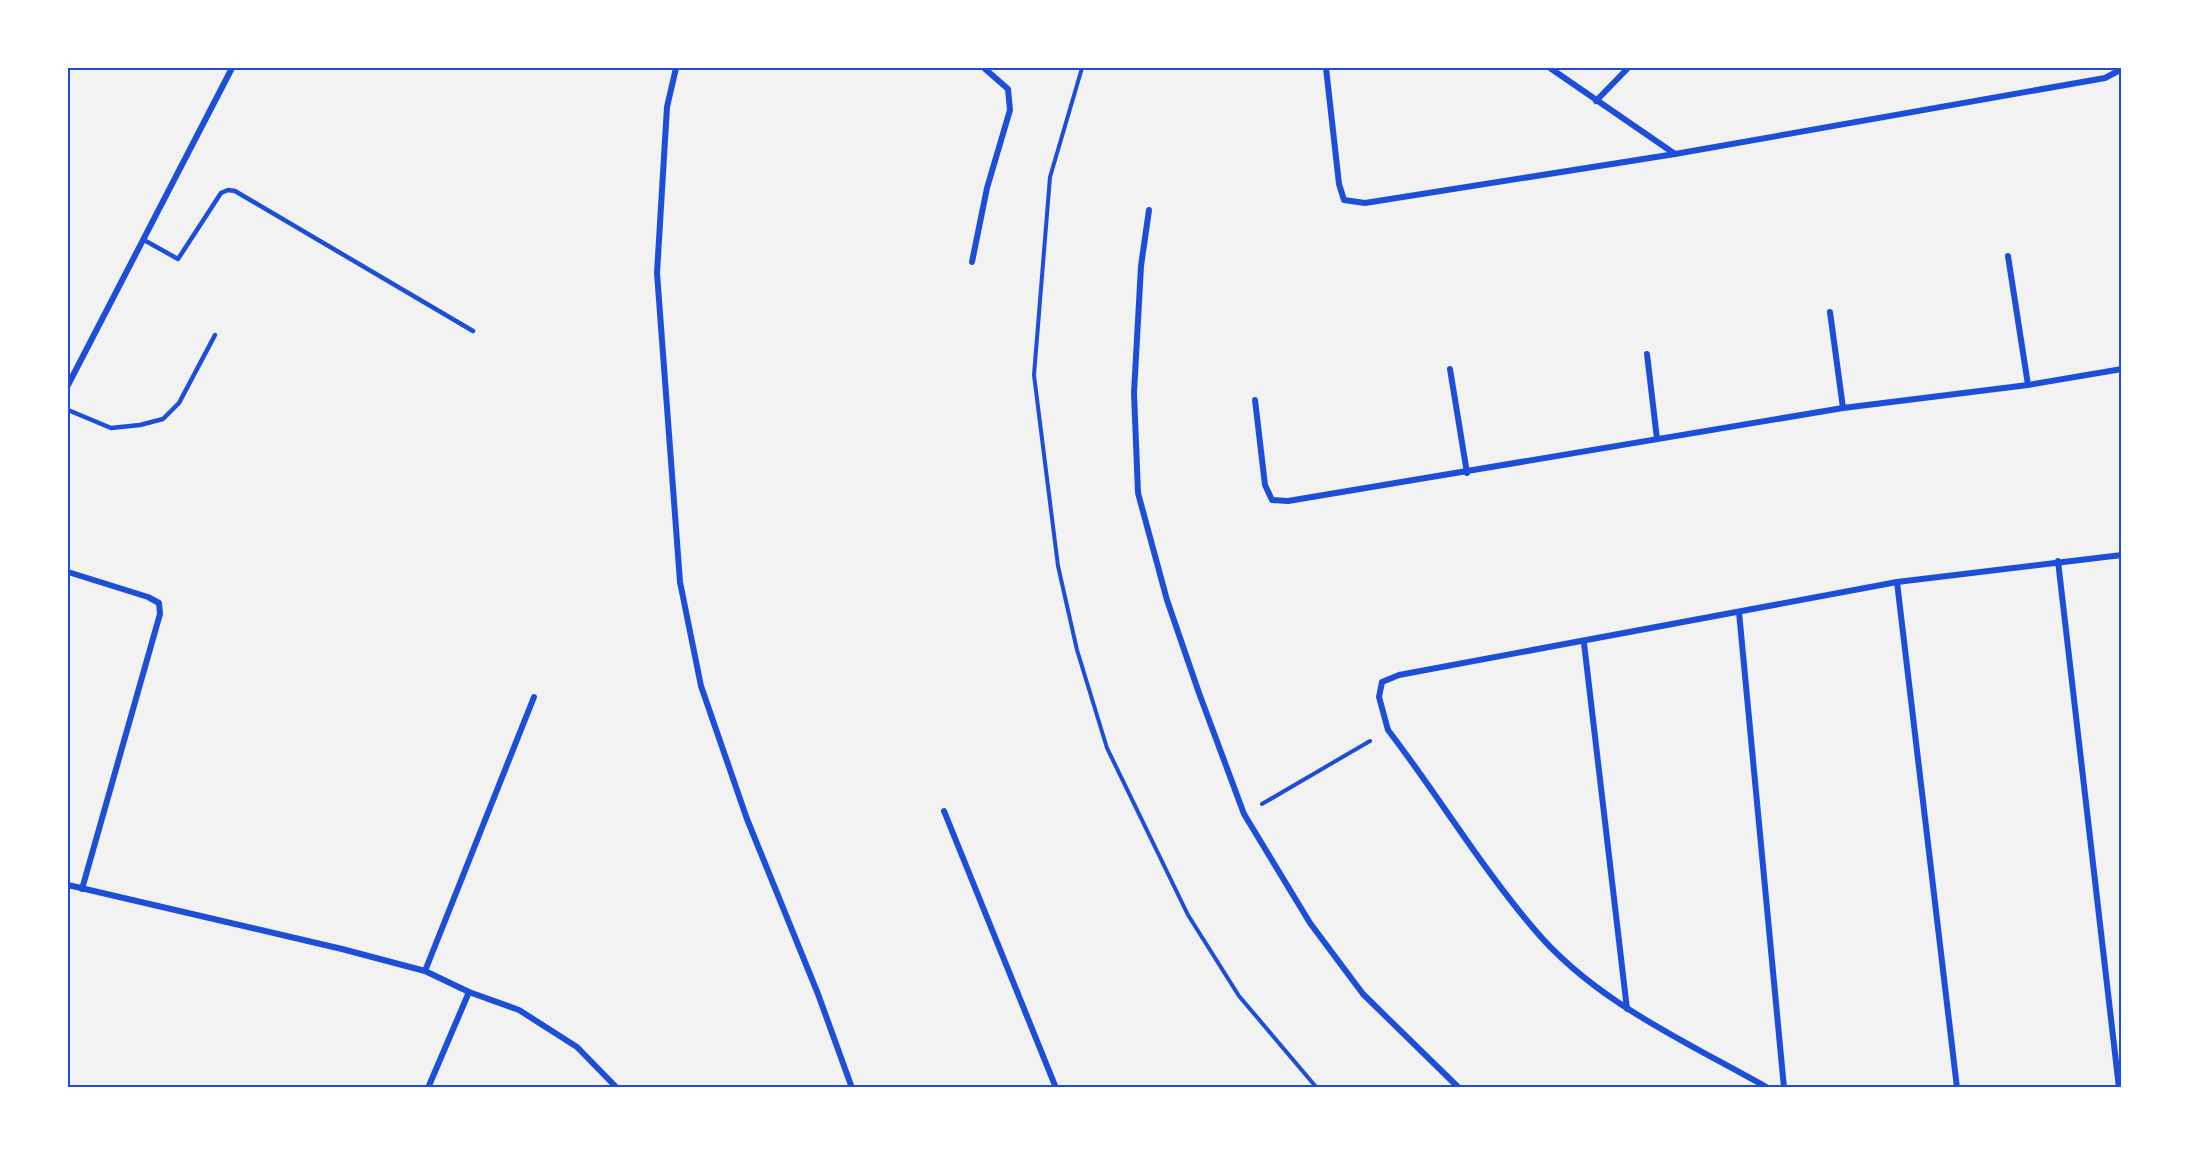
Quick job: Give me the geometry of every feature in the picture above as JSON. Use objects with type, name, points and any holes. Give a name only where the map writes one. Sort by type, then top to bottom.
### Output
[{"type":"street","points":[[68,384],[231,68]]},
{"type":"street","points":[[676,68],[667,107],[657,273],[680,582],[701,687],[747,819],[852,1088]]},
{"type":"street","points":[[972,262],[987,188],[1010,110],[1008,89],[984,68]]},
{"type":"street","points":[[1326,68],[1339,184],[1344,200],[1365,203],[1675,153],[2105,78],[2121,69]]},
{"type":"street","points":[[1551,68],[1675,153]]},
{"type":"street","points":[[1596,101],[1628,68]]},
{"type":"street","points":[[1149,210],[1140,266],[1134,393],[1138,493],[1167,600],[1244,814],[1310,923],[1363,994],[1459,1088]]},
{"type":"street","points":[[2008,256],[2028,385]]},
{"type":"street","points":[[1830,312],[1843,408]]},
{"type":"street","points":[[1647,354],[1657,439]]},
{"type":"street","points":[[1450,369],[1467,473]]},
{"type":"street","points":[[1255,400],[1265,485],[1272,500],[1288,501],[1467,473],[1843,408],[2028,385],[2121,369]]},
{"type":"street","points":[[1768,1088],[1627,1009],[1584,977],[1535,930],[1388,730],[1379,697],[1382,682],[1399,675],[1897,582],[2121,555]]},
{"type":"street","points":[[2058,561],[2119,1088]]},
{"type":"street","points":[[68,572],[148,597],[159,603],[160,614],[82,889]]},
{"type":"street","points":[[1897,582],[1957,1088]]},
{"type":"street","points":[[1740,612],[1784,1088]]},
{"type":"street","points":[[1584,642],[1627,1009]]},
{"type":"street","points":[[425,971],[534,697]]},
{"type":"street","points":[[944,810],[1056,1088]]},
{"type":"street","points":[[68,885],[342,949],[425,971],[469,992],[519,1010],[577,1047],[617,1088]]},
{"type":"street","points":[[428,1088],[469,992]]},
{"type":"lane","points":[[144,240],[178,259],[221,193],[228,190],[235,191],[473,331]]},
{"type":"lane","points":[[68,410],[111,428],[163,419],[179,403],[215,335]]},
{"type":"path","points":[[1082,68],[1050,177],[1034,375],[1058,566],[1077,650],[1107,748],[1188,915],[1239,996],[1317,1088]]},
{"type":"path","points":[[1244,814],[1388,730]]}]
